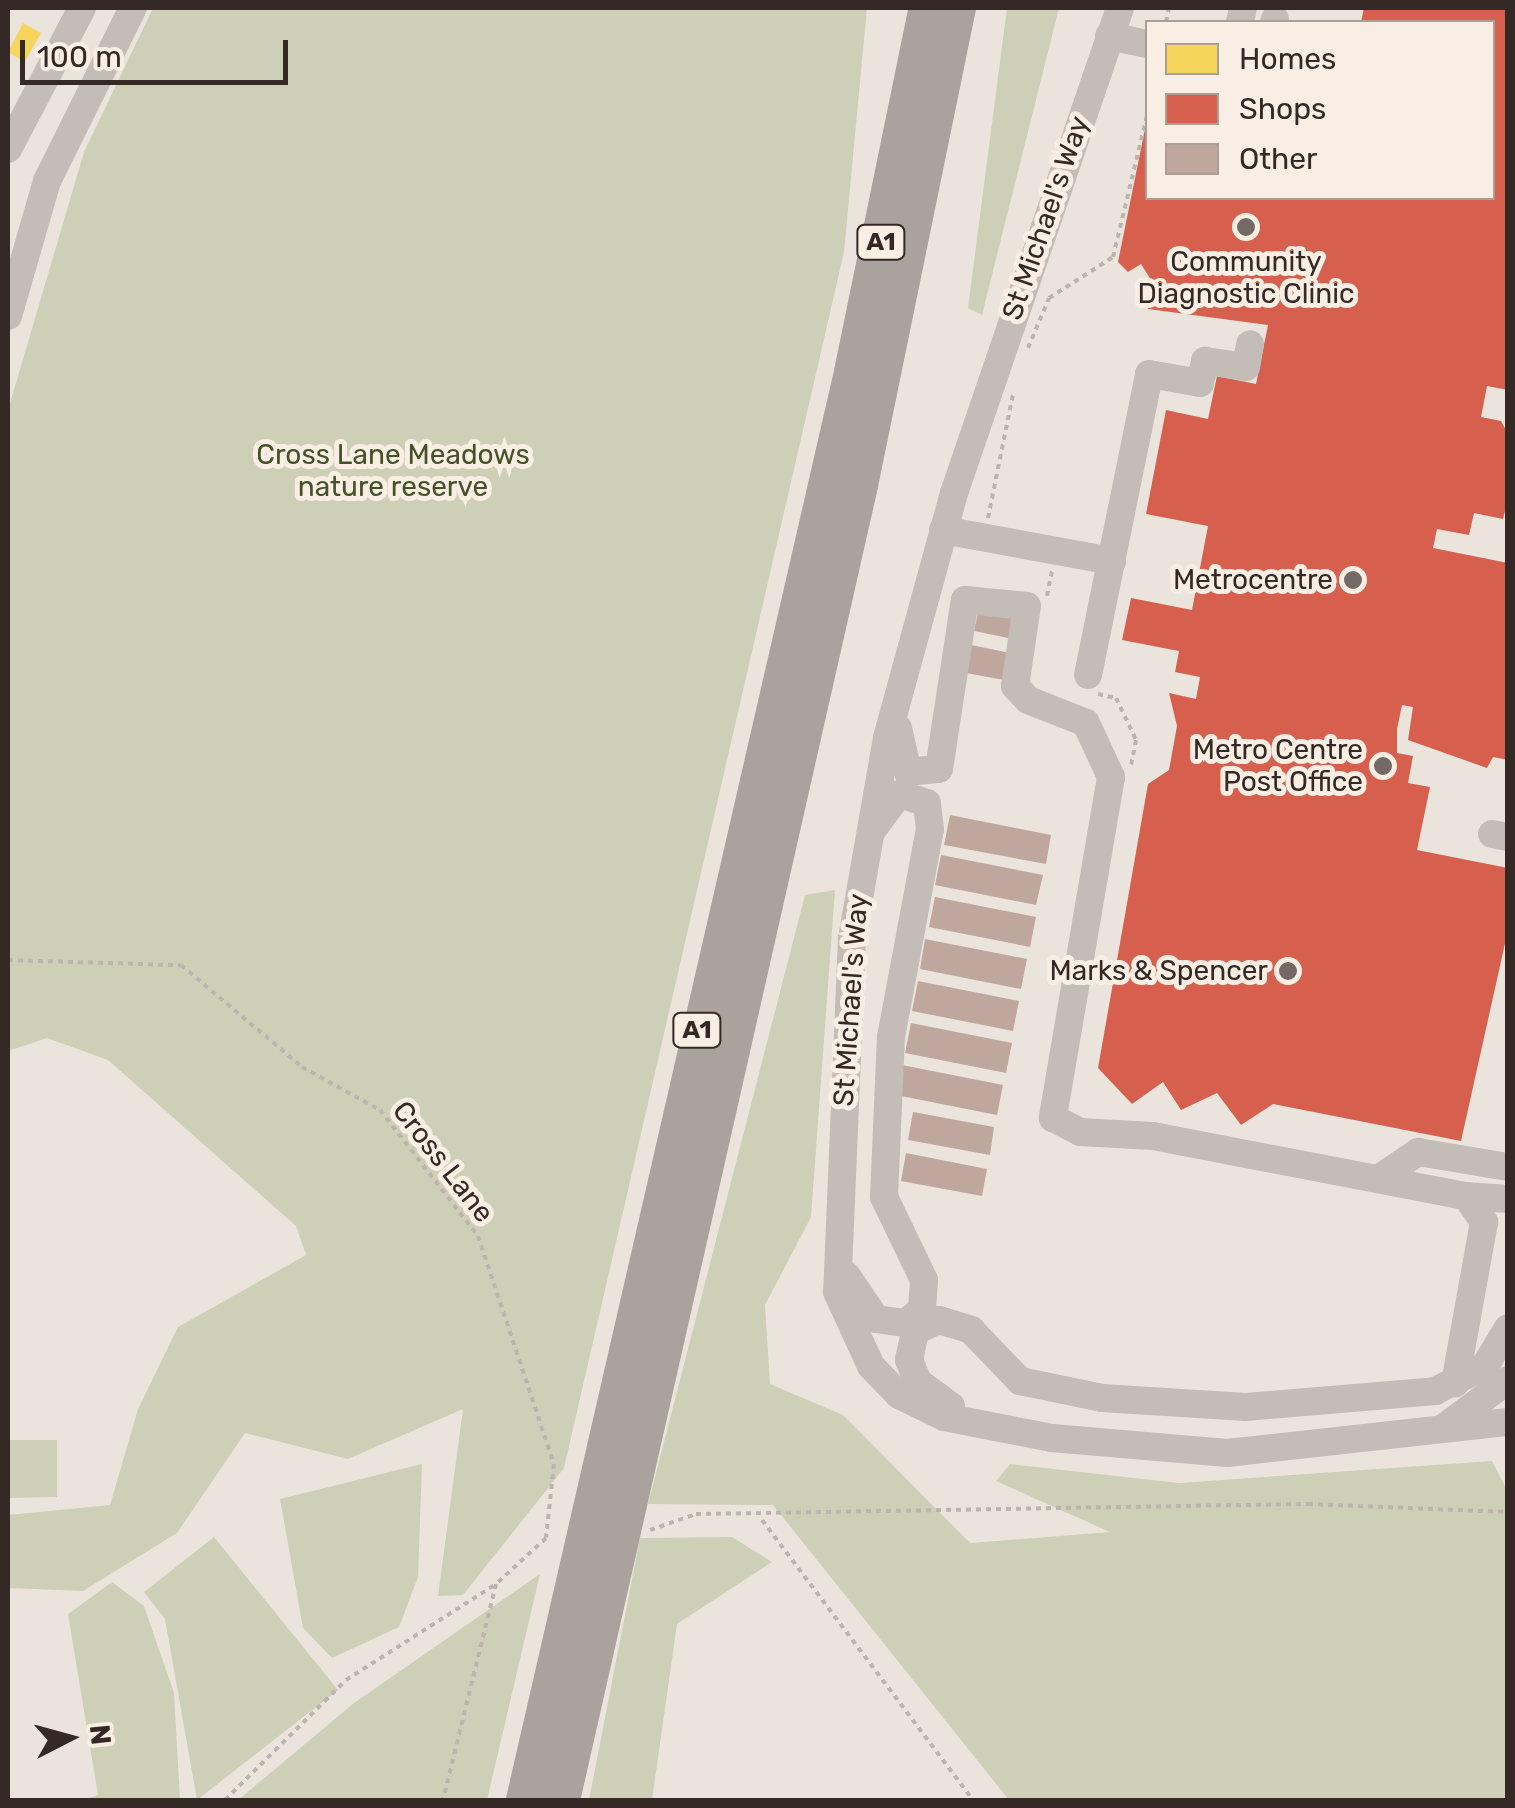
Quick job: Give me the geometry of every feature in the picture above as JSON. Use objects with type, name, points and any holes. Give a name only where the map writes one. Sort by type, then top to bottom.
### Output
[{"type":"highway","points":[[826,474],[836,361],[902,8]]},
{"type":"highway","name":"A1","points":[[525,1800],[928,8]]},
{"type":"highway","name":"A1","points":[[561,1800],[878,395],[956,8]]},
{"type":"highway","points":[[878,395],[978,8]]},
{"type":"street","points":[[8,149],[82,8]]},
{"type":"street","points":[[8,316],[18,239],[134,8]]},
{"type":"street","name":"St Michael's Way","points":[[1120,8],[943,530],[862,852],[839,1195],[837,1292],[871,1366],[899,1395],[976,1423],[1211,1453],[1508,1422]]},
{"type":"street","points":[[1109,36],[1145,43]]},
{"type":"street","points":[[1085,683],[1149,374],[1200,384],[1205,361],[1246,367],[1250,344]]},
{"type":"street","points":[[943,530],[1112,561]]},
{"type":"street","points":[[1508,1199],[1466,1196],[1381,1177],[1057,1123],[1052,1100],[1111,777],[1086,723],[1028,700],[1016,686],[1027,606],[964,600],[942,763],[892,1037],[884,1197],[920,1269],[1020,1381],[1146,1402],[1246,1407],[1455,1383],[1485,1366],[1508,1328]]},
{"type":"street","points":[[905,669],[901,764],[925,776],[942,763]]},
{"type":"street","points":[[862,852],[899,794],[927,802],[930,829]]},
{"type":"street","points":[[1381,1177],[1418,1152],[1508,1167]]},
{"type":"street","points":[[839,1195],[849,1286],[866,1312],[895,1324],[915,1316],[925,1300],[920,1269]]},
{"type":"street","points":[[1455,1383],[1496,1214],[1466,1196]]},
{"type":"street","points":[[976,1423],[918,1382],[908,1349],[915,1331],[939,1320],[988,1345]]},
{"type":"street","points":[[1436,1432],[1508,1380]]},
{"type":"path","points":[[1025,354],[1049,298],[1113,257],[1145,124]]},
{"type":"path","points":[[1005,528],[987,525],[1015,384]]},
{"type":"path","points":[[1045,609],[1059,551]]},
{"type":"path","points":[[1085,683],[1116,698],[1136,740],[1128,776]]},
{"type":"path","name":"Cross Lane","points":[[8,960],[181,965],[302,1067],[380,1110],[478,1236],[554,1464],[546,1538],[496,1584]]},
{"type":"path","points":[[640,1533],[696,1514],[762,1520],[1308,1504],[1508,1512]]},
{"type":"path","points":[[762,1520],[973,1800]]},
{"type":"path","points":[[224,1800],[346,1680],[496,1584]]},
{"type":"path","points":[[443,1800],[496,1584]]},
{"type":"green space","name":"Cross Lane Meadows nature reserve","points":[[153,8],[867,8],[844,252],[564,1468],[463,1595],[438,1596],[463,1409],[348,1459],[245,1433],[177,1533],[83,1591],[8,1588],[8,1515],[110,1505],[138,1409],[178,1327],[306,1255],[296,1226],[108,1060],[47,1038],[8,1051],[8,410],[84,152]]},
{"type":"green space","points":[[1007,8],[1059,8],[982,315],[968,308]]},
{"type":"green space","points":[[835,890],[811,1217],[765,1305],[770,1384],[843,1415],[970,1543],[1110,1532],[996,1481],[1010,1464],[1179,1483],[1492,1461],[1508,1492],[1507,1800],[1009,1800],[773,1505],[648,1504],[805,895]]},
{"type":"green space","points":[[8,1440],[57,1440],[57,1497],[8,1498]]},
{"type":"green space","points":[[422,1464],[418,1577],[399,1627],[332,1658],[303,1628],[280,1499]]},
{"type":"green space","points":[[214,1537],[338,1690],[197,1800],[165,1619],[144,1592]]},
{"type":"green space","points":[[732,1537],[772,1562],[677,1624],[652,1800],[589,1800],[640,1538]]},
{"type":"green space","points":[[540,1574],[487,1800],[238,1800],[354,1703]]},
{"type":"green space","points":[[112,1582],[144,1606],[174,1693],[180,1800],[83,1800],[98,1795],[68,1614]]},
{"type":"building: Homes","points":[[23,23],[41,33],[25,62],[8,52]]},
{"type":"building: Shops","name":"Metrocentre","points":[[1364,8],[1508,8],[1508,390],[1487,386],[1481,417],[1501,421],[1508,434],[1508,499],[1503,519],[1474,513],[1469,535],[1437,529],[1433,548],[1508,563],[1508,760],[1493,757],[1487,768],[1408,740],[1413,707],[1402,705],[1397,729],[1397,753],[1413,756],[1408,783],[1430,787],[1417,850],[1508,868],[1508,930],[1461,1141],[1273,1104],[1241,1125],[1217,1093],[1181,1110],[1163,1082],[1132,1104],[1098,1068],[1148,784],[1169,770],[1177,726],[1169,693],[1196,699],[1200,677],[1175,672],[1179,651],[1122,640],[1131,598],[1192,610],[1208,526],[1146,514],[1166,410],[1208,419],[1217,376],[1256,384],[1268,325],[1148,309],[1143,295],[1156,288],[1141,264],[1128,272],[1118,262],[1145,129],[1145,200],[1495,200],[1495,20],[1361,20]]},
{"type":"building: Other","points":[[980,604],[1018,611],[1013,639],[974,631]]},
{"type":"building: Other","points":[[971,645],[1010,653],[1004,680],[966,673]]},
{"type":"building: Other","points":[[950,815],[1051,835],[1046,864],[944,845]]},
{"type":"building: Other","points":[[941,855],[1043,875],[1036,905],[935,885]]},
{"type":"building: Other","points":[[935,897],[1036,917],[1030,947],[929,927]]},
{"type":"building: Other","points":[[925,939],[1027,959],[1021,989],[920,969]]},
{"type":"building: Other","points":[[918,981],[1019,1001],[1013,1031],[912,1011]]},
{"type":"building: Other","points":[[911,1023],[1012,1043],[1006,1073],[905,1053]]},
{"type":"building: Other","points":[[902,1065],[1003,1085],[997,1115],[896,1095]]},
{"type":"building: Other","points":[[913,1112],[994,1127],[990,1155],[908,1140]]},
{"type":"building: Other","points":[[906,1153],[987,1169],[982,1196],[901,1181]]},
{"type":"place","name":"Community Diagnostic Clinic","points":[[1246,227]]},
{"type":"place","name":"Metrocentre","points":[[1353,580]]},
{"type":"place","name":"Metro Centre Post Office","points":[[1383,766]]},
{"type":"place","name":"Marks & Spencer","points":[[1288,971]]}]
